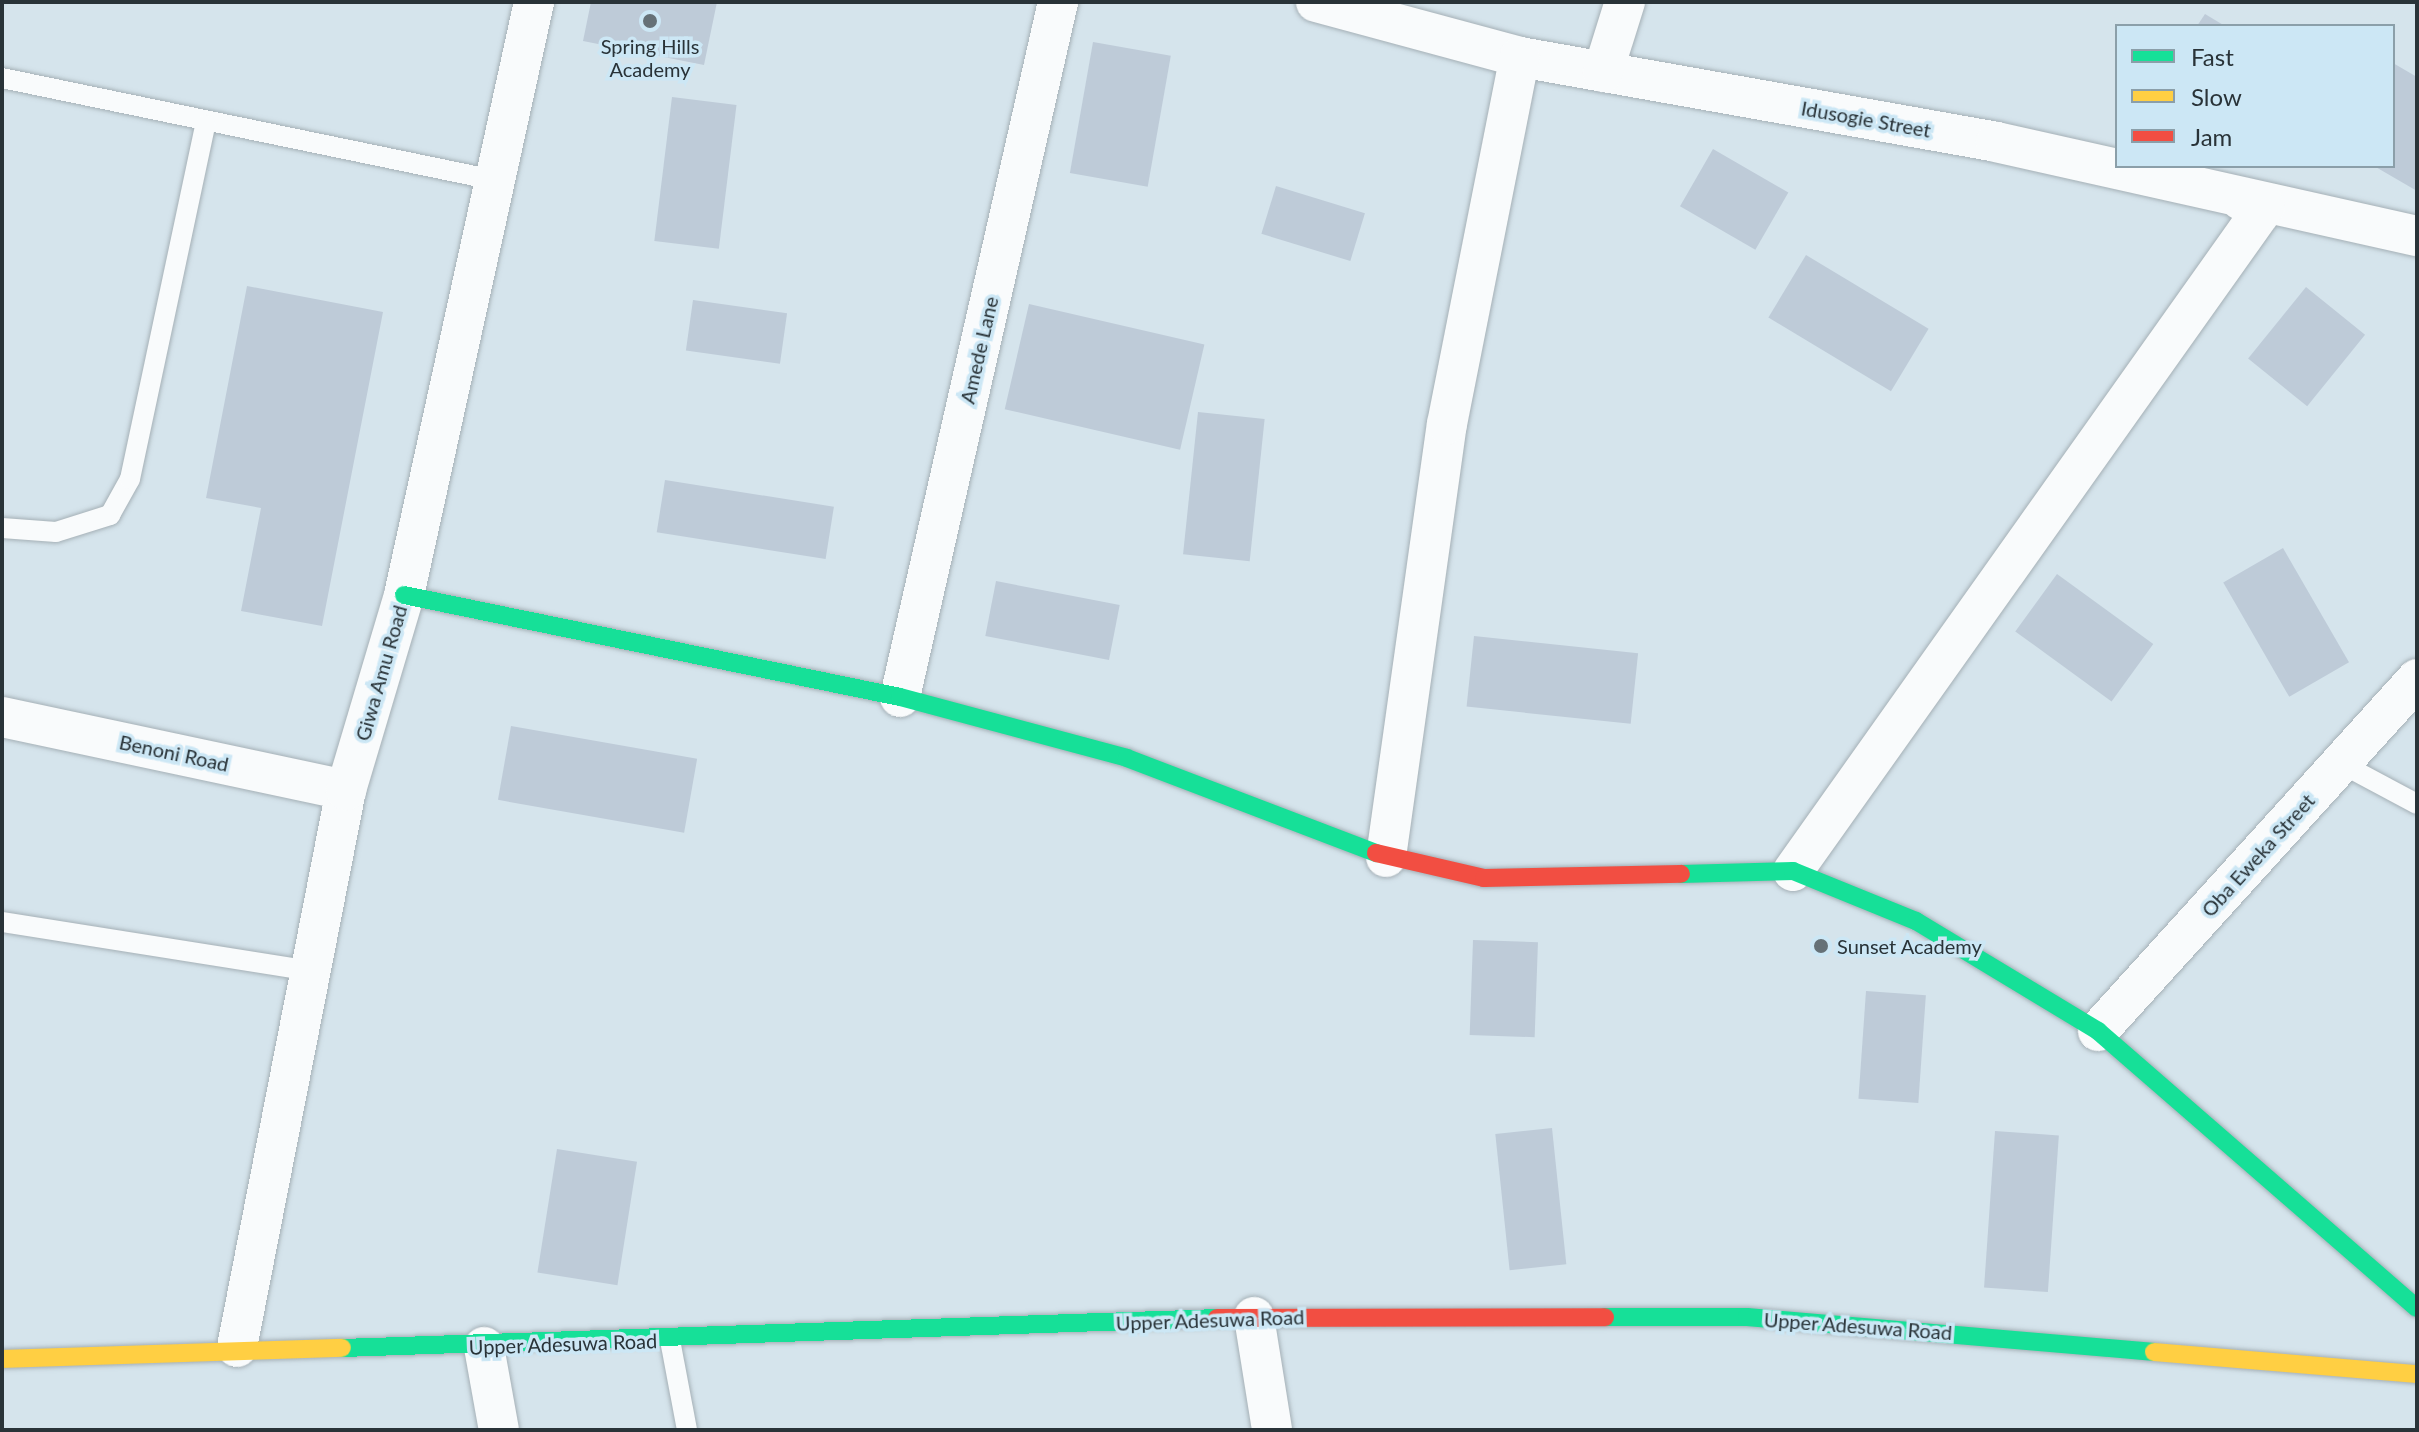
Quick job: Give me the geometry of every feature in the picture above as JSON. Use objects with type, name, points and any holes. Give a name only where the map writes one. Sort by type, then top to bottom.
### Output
[{"type":"street","name":"Giwa Amu Road","points":[[237,1347],[346,790],[404,595],[499,181],[534,2]]},
{"type":"street","name":"Amede Lane","points":[[900,697],[1058,2]]},
{"type":"street","name":"Idusogie Street","points":[[1316,2],[1520,57],[1996,142],[2235,199],[2417,236]]},
{"type":"street","points":[[1603,72],[1625,2]]},
{"type":"street","points":[[1386,857],[1447,424],[1520,57]]},
{"type":"street","points":[[1793,871],[2265,206],[2235,199]]},
{"type":"street","points":[[404,595],[900,697],[1127,758],[1386,857],[1484,878],[1793,871],[1916,921],[2098,1031],[2417,1308]]},
{"type":"street","name":"Oba Eweka Street","points":[[2098,1031],[2417,679]]},
{"type":"street","name":"Benoni Road","points":[[2,717],[346,790]]},
{"type":"street","points":[[1254,1317],[1272,1430]]},
{"type":"street","name":"Upper Adesuwa Road","points":[[2,1359],[237,1347],[484,1347],[1254,1317],[1747,1317],[2417,1374]]},
{"type":"street","points":[[484,1347],[499,1430]]},
{"type":"lane","points":[[2,78],[205,125],[499,181]]},
{"type":"lane","points":[[2,528],[56,532],[110,515],[130,479],[205,125]]},
{"type":"lane","points":[[2342,764],[2417,804]]},
{"type":"lane","points":[[2,922],[310,971]]},
{"type":"lane","points":[[670,1340],[687,1430]]},
{"type":"building","name":"Spring Hills Academy","points":[[591,2],[717,2],[704,65],[583,41]]},
{"type":"building","points":[[2205,14],[2222,24],[2198,24]]},
{"type":"building","points":[[1093,42],[1171,56],[1148,187],[1070,173]]},
{"type":"building","points":[[2395,64],[2417,77],[2417,191],[2377,168],[2395,168]]},
{"type":"building","points":[[672,97],[737,105],[719,249],[654,241]]},
{"type":"building","points":[[1713,149],[1788,193],[1755,250],[1680,206]]},
{"type":"building","points":[[1276,186],[1365,213],[1350,261],[1261,234]]},
{"type":"building","points":[[1806,255],[1929,329],[1891,391],[1768,318]]},
{"type":"building","points":[[247,286],[383,312],[322,626],[241,611],[261,508],[206,498]]},
{"type":"building","points":[[2306,287],[2365,335],[2307,406],[2248,358]]},
{"type":"building","points":[[693,300],[787,313],[780,364],[686,351]]},
{"type":"building","points":[[1029,304],[1204,344],[1180,450],[1005,409]]},
{"type":"building","points":[[1198,412],[1265,419],[1250,561],[1183,554]]},
{"type":"building","points":[[665,480],[834,507],[826,559],[657,532]]},
{"type":"building","points":[[2283,548],[2349,662],[2289,697],[2223,582]]},
{"type":"building","points":[[2057,574],[2153,644],[2112,701],[2015,631]]},
{"type":"building","points":[[996,581],[1120,605],[1109,660],[985,636]]},
{"type":"building","points":[[1474,636],[1638,653],[1631,724],[1467,707]]},
{"type":"building","points":[[511,726],[697,759],[684,833],[498,800]]},
{"type":"building","points":[[1473,940],[1538,942],[1535,1037],[1470,1035]]},
{"type":"building","points":[[1866,991],[1926,995],[1918,1103],[1858,1099]]},
{"type":"building","points":[[1552,1128],[1566,1264],[1510,1270],[1495,1134]]},
{"type":"building","points":[[1995,1131],[2059,1135],[2048,1292],[1984,1288]]},
{"type":"building","points":[[557,1149],[637,1162],[617,1285],[537,1272]]},
{"type":"traffic: fast","points":[[404,595],[900,697],[1127,758],[1376,853]]},
{"type":"traffic: fast","points":[[1681,874],[1793,871],[1916,921],[2098,1031],[2417,1308]]},
{"type":"traffic: fast","points":[[1605,1317],[1747,1317],[2154,1352]]},
{"type":"traffic: fast","points":[[342,1348],[1217,1318]]},
{"type":"traffic: slow","points":[[2,1359],[342,1348]]},
{"type":"traffic: slow","points":[[2154,1352],[2417,1374]]},
{"type":"traffic: jam","points":[[1376,853],[1484,878],[1681,874]]},
{"type":"traffic: jam","points":[[1217,1318],[1605,1317]]},
{"type":"place","name":"Spring Hills Academy","points":[[650,21]]},
{"type":"place","name":"Sunset Academy","points":[[1821,946]]}]
